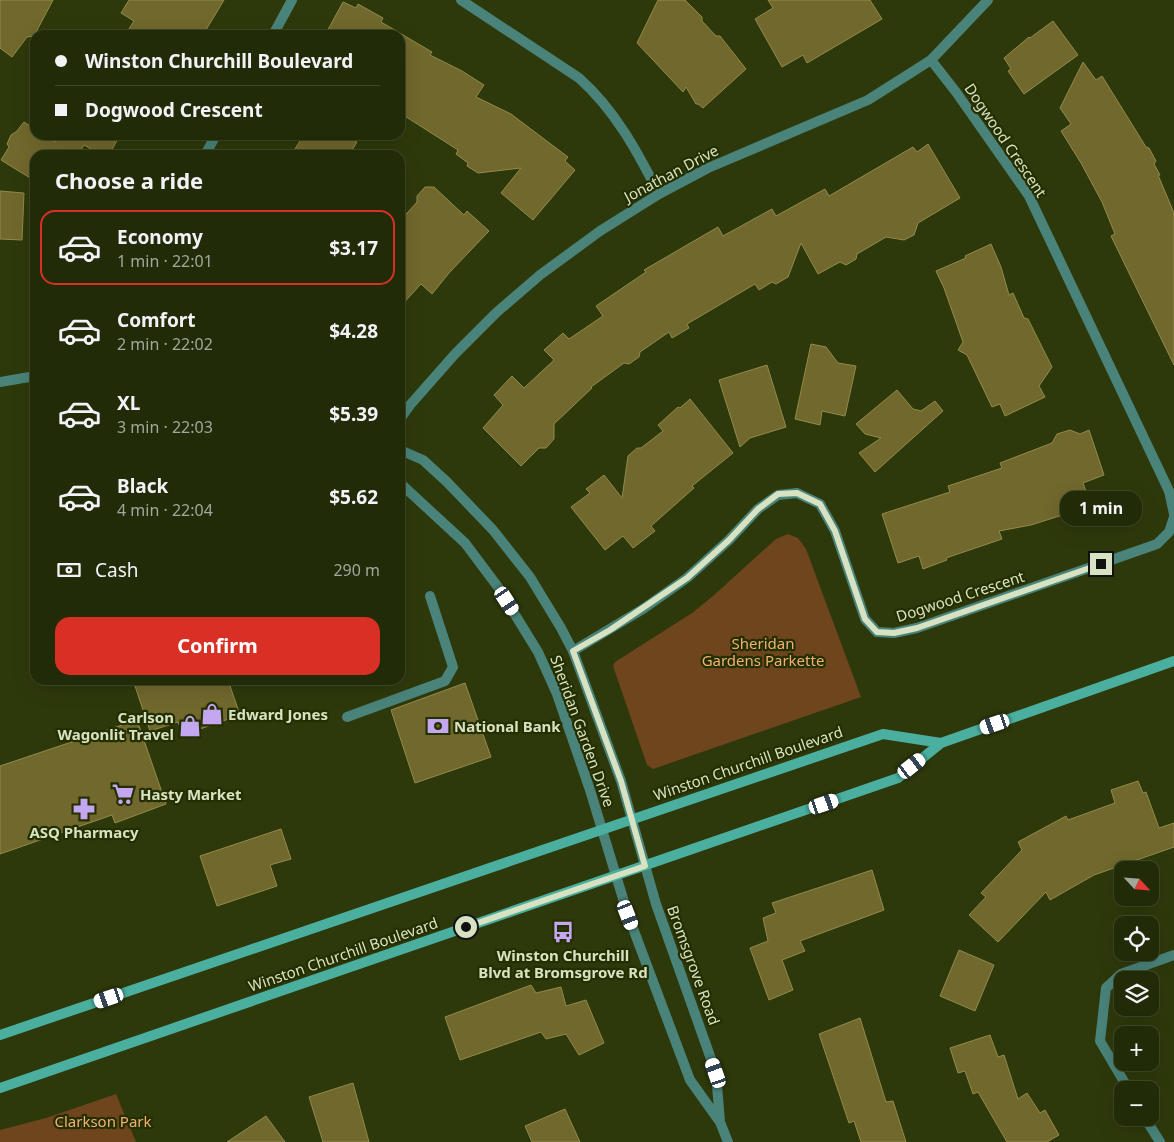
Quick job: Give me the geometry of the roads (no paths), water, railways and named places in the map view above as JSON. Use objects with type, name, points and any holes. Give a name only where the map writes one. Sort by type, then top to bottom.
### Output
[{"type":"main road","name":"Winston Churchill Boulevard","points":[[0,1088],[898,778],[941,743],[1174,661]]},
{"type":"main road","name":"Winston Churchill Boulevard","points":[[0,1036],[632,818],[883,734],[941,743]]},
{"type":"street","points":[[276,30],[292,0]]},
{"type":"street","points":[[461,0],[579,78],[594,92],[608,108],[630,140],[659,194]]},
{"type":"street","name":"Jonathan Drive","points":[[405,412],[455,354],[504,306],[540,275],[600,231],[659,194],[708,168],[868,100],[931,60],[988,0]]},
{"type":"street","name":"Dogwood Crescent","points":[[573,651],[635,614],[687,578],[729,540],[758,509],[778,494],[797,493],[820,504],[835,531],[865,619],[877,632],[894,633],[917,628],[1157,544],[1169,532],[1174,516],[1168,491],[1029,196],[956,92],[931,60]]},
{"type":"street","points":[[0,382],[30,377]]},
{"type":"street","name":"Sheridan Garden Drive","points":[[405,452],[423,460],[448,482],[493,530],[530,578],[562,628],[573,651],[621,781],[632,818]]},
{"type":"street","name":"Sheridan Garden Drive","points":[[405,488],[465,543],[498,586],[538,652],[557,694],[602,829]]},
{"type":"street","points":[[347,717],[445,682],[453,667],[430,596]]},
{"type":"street","name":"Bromsgrove Road","points":[[632,818],[656,904],[716,1073],[720,1122]]},
{"type":"street","name":"Bromsgrove Road","points":[[602,829],[628,915],[690,1080],[720,1122],[728,1142]]},
{"type":"street","points":[[1124,1081],[1100,1041],[1106,988],[1121,974],[1174,955]]},
{"type":"street","points":[[1150,1126],[1160,1142]]},
{"type":"place","name":"Edward Jones","points":[[212,714]]},
{"type":"place","name":"Carlson Wagonlit Travel","points":[[190,726]]},
{"type":"place","name":"National Bank","points":[[438,726]]},
{"type":"place","name":"Hasty Market","points":[[123,794]]},
{"type":"place","name":"ASQ Pharmacy","points":[[84,809]]},
{"type":"place","name":"Winston Churchill Blvd at Bromsgrove Rd","points":[[563,932]]},
{"type":"park label","name":"Sheridan Gardens Parkette","points":[[763,652]]},
{"type":"park label","name":"Clarkson Park","points":[[103,1121]]}]
